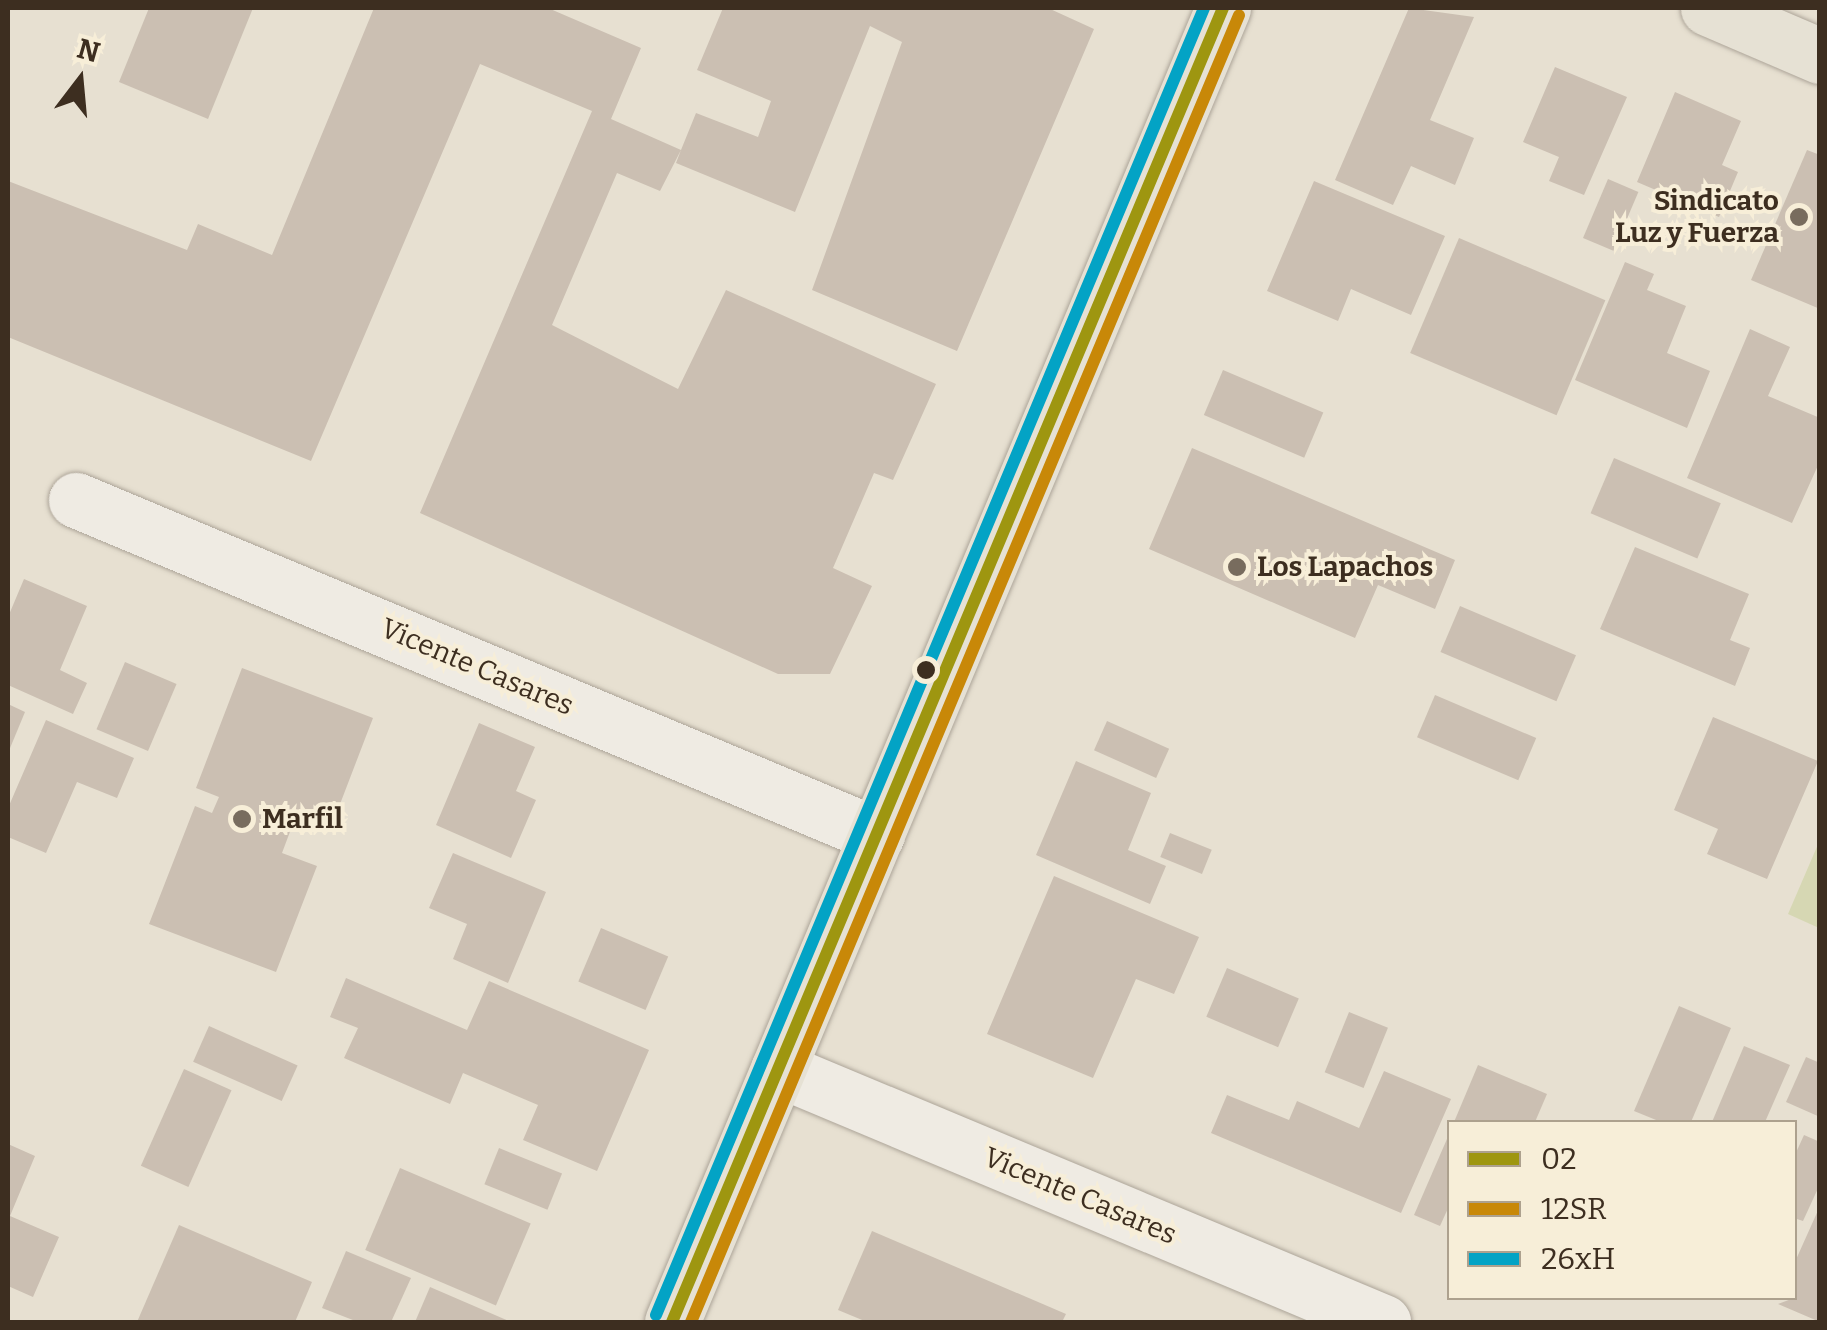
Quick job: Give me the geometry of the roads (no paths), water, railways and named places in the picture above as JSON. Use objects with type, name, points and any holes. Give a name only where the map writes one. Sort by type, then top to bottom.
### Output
[{"type":"main road","points":[[672,1322],[1223,8]]},
{"type":"main road","points":[[1708,8],[1820,56]]},
{"type":"street","name":"Vicente Casares","points":[[76,500],[877,834]]},
{"type":"street","name":"Vicente Casares","points":[[778,1070],[1382,1322]]},
{"type":"place","name":"Sindicato Luz y Fuerza","points":[[1799,217]]},
{"type":"place","name":"Los Lapachos","points":[[1237,567]]},
{"type":"place","name":"Marfil","points":[[242,819]]}]
